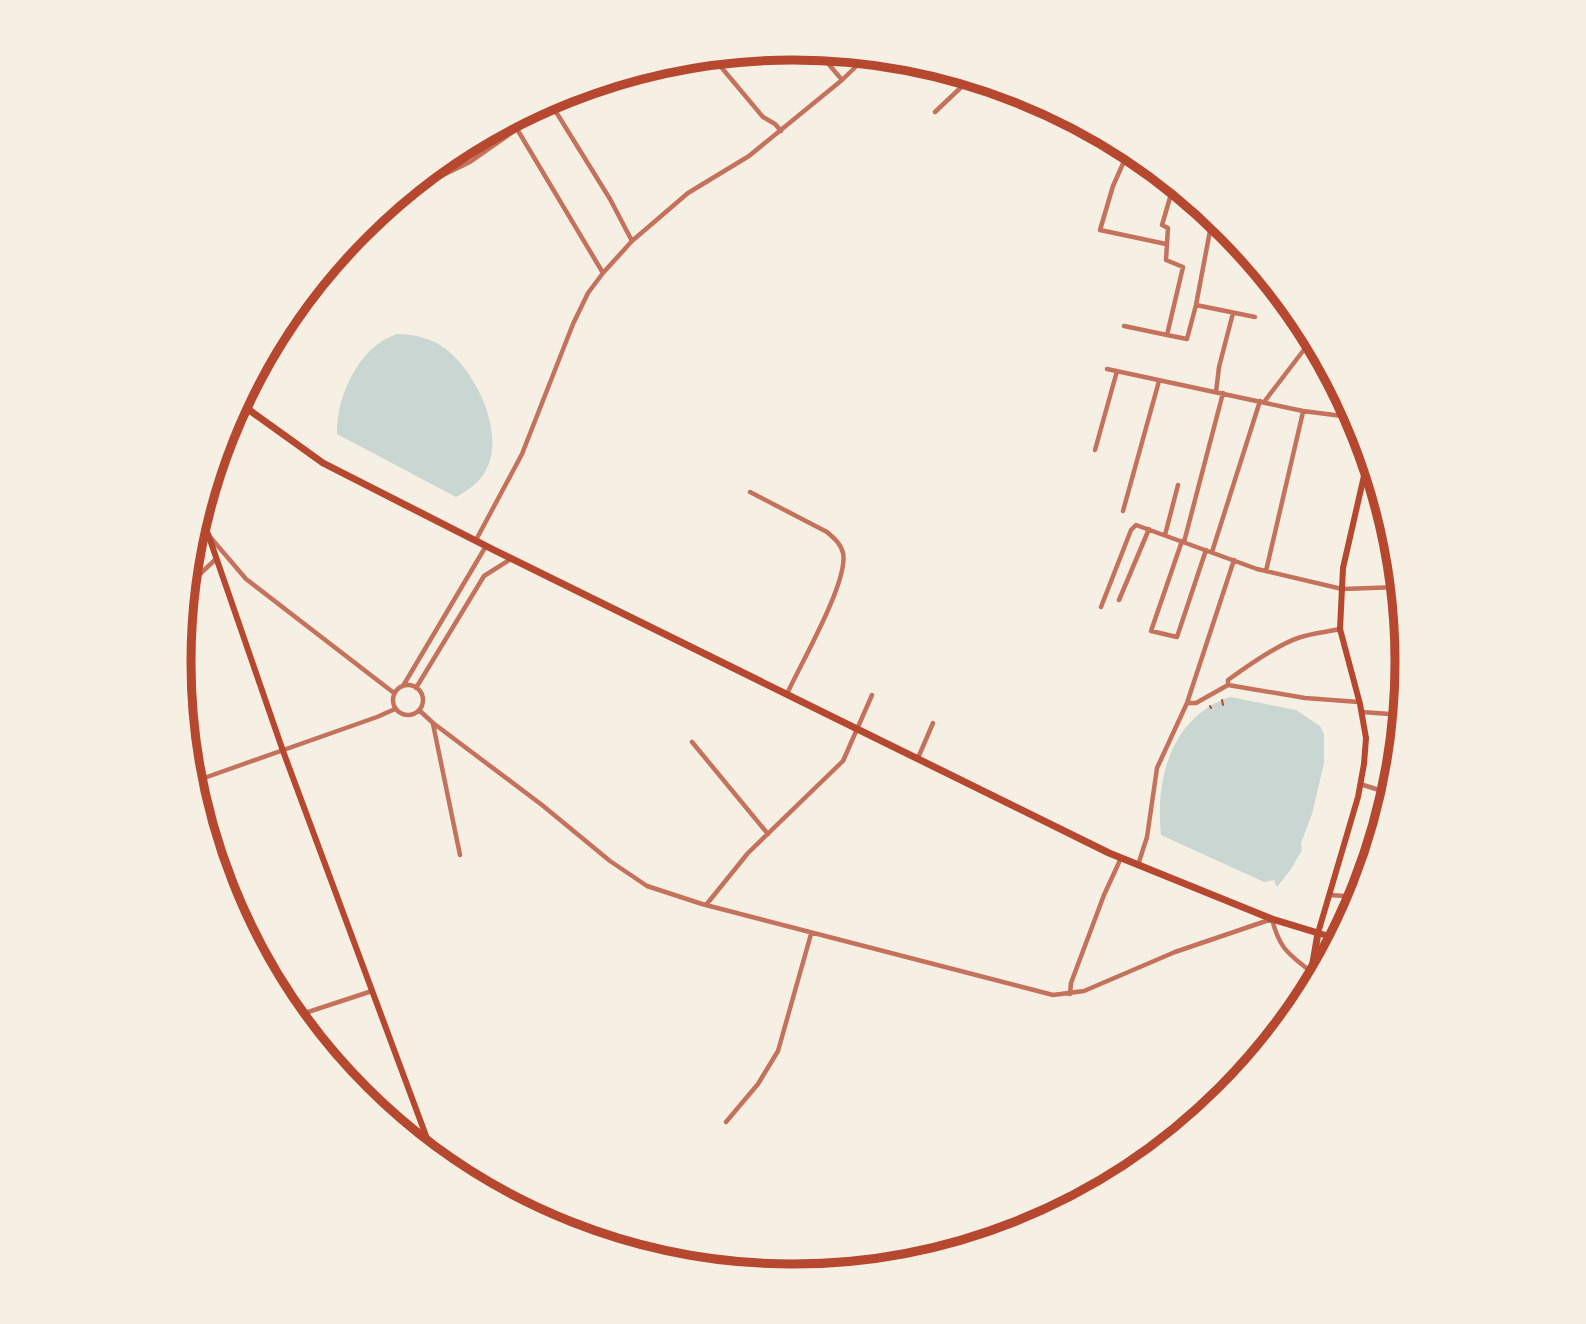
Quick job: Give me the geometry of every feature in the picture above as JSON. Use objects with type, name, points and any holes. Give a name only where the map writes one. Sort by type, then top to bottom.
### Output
[{"type":"main road","points":[[247,408],[323,463],[918,759],[1121,858],[1272,919],[1329,936]]},
{"type":"main road","points":[[1316,961],[1318,933],[1360,784],[1366,738],[1340,629],[1343,568],[1365,471]]},
{"type":"main road","points":[[205,530],[283,751],[428,1142]]},
{"type":"street","points":[[825,61],[842,80]]},
{"type":"street","points":[[719,64],[764,117],[781,131]]},
{"type":"street","points":[[476,541],[522,454],[573,324],[588,293],[603,273],[632,241],[688,193],[750,156],[859,64]]},
{"type":"street","points":[[935,112],[964,84]]},
{"type":"street","points":[[554,109],[610,199],[632,241]]},
{"type":"street","points":[[437,178],[470,162],[517,129],[603,273]]},
{"type":"street","points":[[1124,159],[1100,230],[1166,244]]},
{"type":"street","points":[[1167,335],[1183,267],[1167,260],[1168,228],[1162,225],[1171,193]]},
{"type":"street","points":[[1124,326],[1188,339],[1211,228]]},
{"type":"street","points":[[1196,305],[1255,317]]},
{"type":"street","points":[[1216,392],[1219,367],[1233,313]]},
{"type":"street","points":[[1223,393],[1183,542],[1150,631],[1177,637],[1262,402],[1307,349]]},
{"type":"street","points":[[1107,369],[1303,411],[1343,416]]},
{"type":"street","points":[[1095,450],[1117,371]]},
{"type":"street","points":[[1123,511],[1159,381]]},
{"type":"street","points":[[1266,571],[1303,411]]},
{"type":"street","points":[[1165,535],[1178,485]]},
{"type":"street","points":[[750,492],[827,532],[837,541],[843,554],[842,571],[832,601],[787,694]]},
{"type":"street","points":[[1101,607],[1131,530],[1136,525],[1266,571],[1342,589],[1390,587]]},
{"type":"street","points":[[1119,600],[1149,529]]},
{"type":"street","points":[[208,534],[246,579],[394,693]]},
{"type":"street","points":[[403,686],[416,688],[421,692],[423,702],[419,710],[411,715],[402,714],[395,709],[394,693],[403,686],[486,546]]},
{"type":"street","points":[[197,577],[216,559]]},
{"type":"street","points":[[416,688],[484,576],[512,559]]},
{"type":"street","points":[[1138,865],[1147,837],[1157,768],[1187,703],[1234,560]]},
{"type":"street","points":[[1228,685],[1228,680],[1284,645],[1300,637],[1340,629]]},
{"type":"street","points":[[1187,703],[1196,703],[1228,685],[1305,698],[1359,702]]},
{"type":"street","points":[[706,905],[748,853],[843,761],[872,695]]},
{"type":"street","points":[[202,779],[395,709]]},
{"type":"street","points":[[419,710],[610,861],[647,886],[706,905],[1053,995],[1084,991],[1175,952],[1272,919],[1277,939],[1285,951],[1310,971]]},
{"type":"street","points":[[1361,712],[1393,714]]},
{"type":"street","points":[[433,723],[460,855]]},
{"type":"street","points":[[918,759],[933,723]]},
{"type":"street","points":[[692,743],[768,834]]},
{"type":"street","points":[[1360,784],[1382,790]]},
{"type":"street","points":[[1070,994],[1071,983],[1104,895],[1121,858]]},
{"type":"street","points":[[1329,895],[1348,896]]},
{"type":"street","points":[[726,1122],[758,1084],[778,1051],[811,934]]},
{"type":"street","points":[[304,1014],[373,990]]},
{"type":"street","points":[[307,1013],[309,1021]]},
{"type":"path","points":[[1222,700],[1223,705]]},
{"type":"shaded area","points":[[397,334],[421,337],[443,347],[467,371],[485,404],[490,422],[491,457],[479,480],[456,497],[337,434],[341,404],[352,375],[371,349]]},
{"type":"shaded area","points":[[1230,697],[1296,710],[1320,726],[1324,734],[1324,763],[1312,814],[1301,843],[1302,850],[1277,887],[1274,880],[1264,882],[1161,835],[1161,793],[1171,752],[1193,719],[1210,706]]}]
